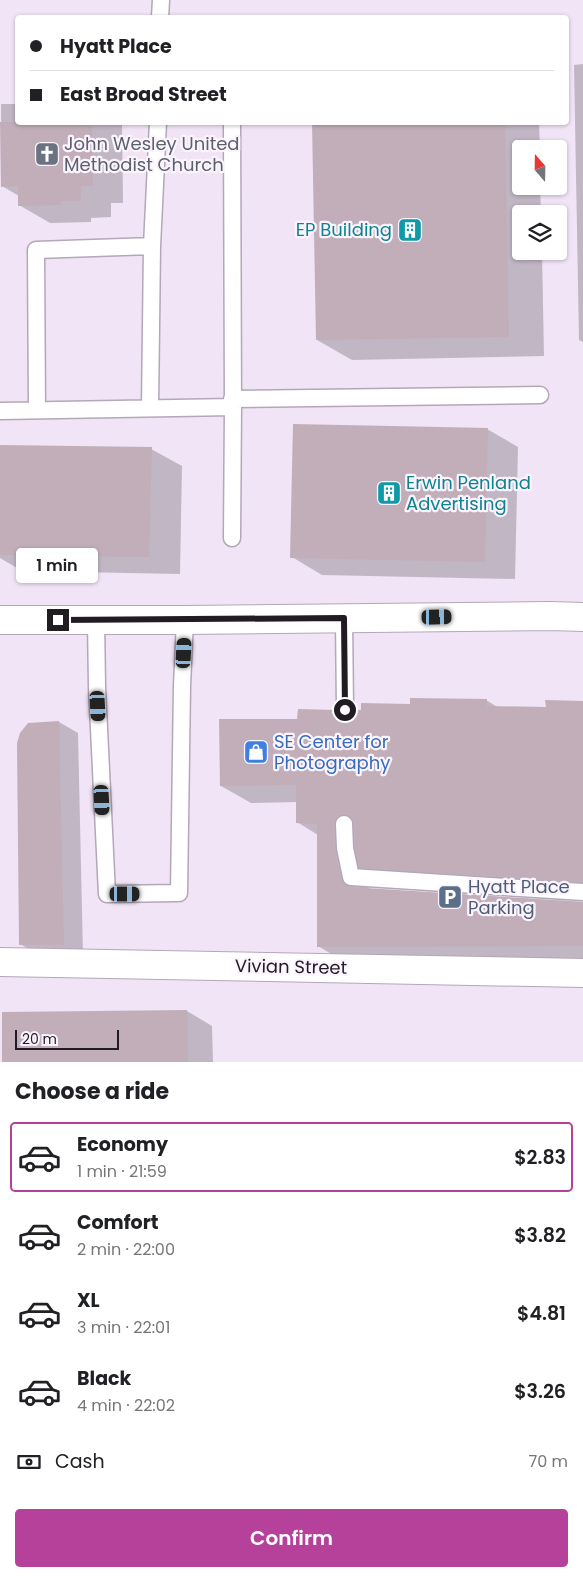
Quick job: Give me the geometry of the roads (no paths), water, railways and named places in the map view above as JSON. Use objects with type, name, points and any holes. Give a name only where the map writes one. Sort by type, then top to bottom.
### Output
[{"type":"street","points":[[0,620],[583,617]]},
{"type":"street","name":"Vivian Street","points":[[0,962],[583,973]]},
{"type":"lane","points":[[160,15],[161,0]]},
{"type":"lane","points":[[150,408],[152,246],[158,125]]},
{"type":"lane","points":[[232,125],[232,538]]},
{"type":"lane","points":[[37,410],[36,250],[152,246]]},
{"type":"lane","points":[[0,411],[540,395]]},
{"type":"lane","points":[[344,618],[345,710]]},
{"type":"lane","points":[[96,620],[97,687],[107,894],[179,893],[182,686],[185,620]]},
{"type":"lane","points":[[344,824],[345,848],[351,877],[583,892]]},
{"type":"place","name":"John Wesley United Methodist Church","points":[[47,154]]},
{"type":"place","name":"EP Building","points":[[410,230]]},
{"type":"place","name":"Erwin Penland Advertising","points":[[389,493]]},
{"type":"place","name":"SE Center for Photography","points":[[256,752]]},
{"type":"place","name":"Hyatt Place Parking","points":[[450,897]]}]
